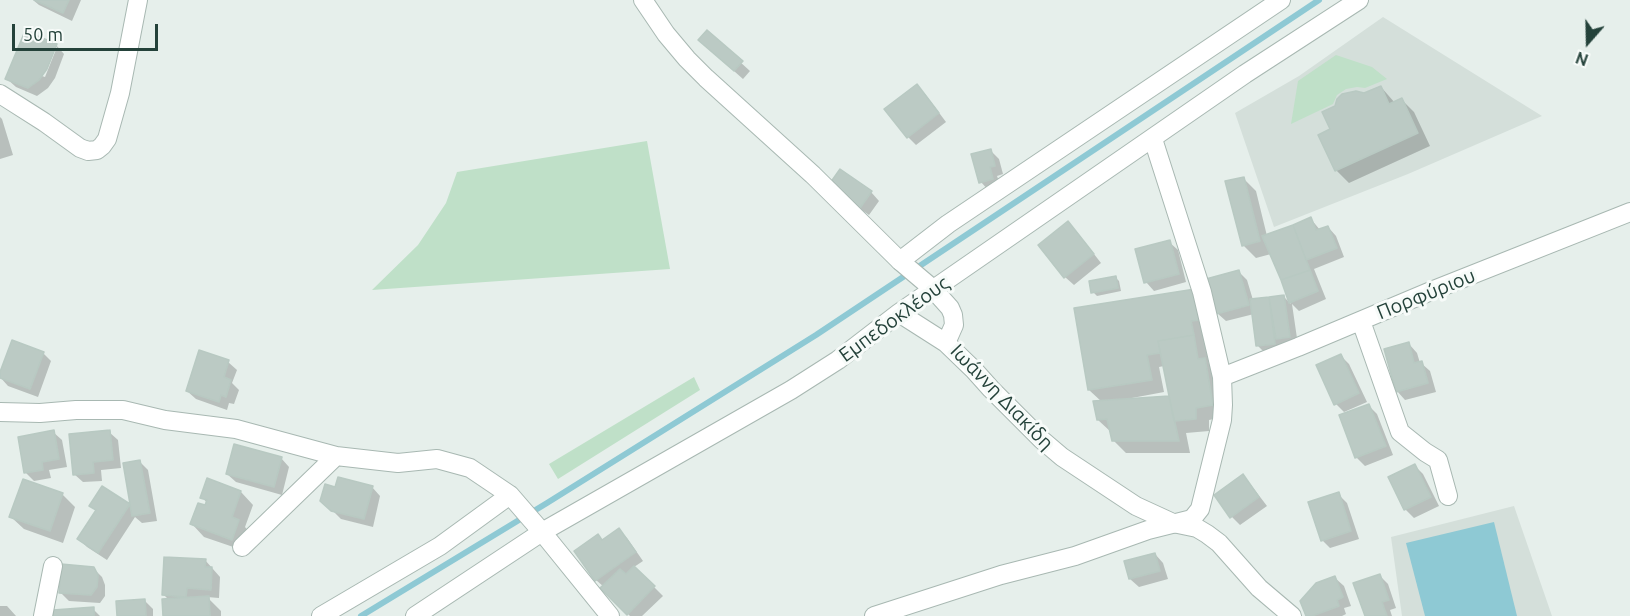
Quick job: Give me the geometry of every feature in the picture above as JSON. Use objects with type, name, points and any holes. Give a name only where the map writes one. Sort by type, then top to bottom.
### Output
[{"type":"street","points":[[0,94],[80,148],[88,151],[97,150],[107,139],[117,104],[138,0]]},
{"type":"street","name":"Ιωάννη Διακίδη","points":[[643,0],[666,34],[687,59],[813,175],[900,261],[933,289],[954,315],[954,325],[946,343],[1050,448],[1136,506],[1173,523],[1197,528],[1219,543],[1259,588],[1292,616]]},
{"type":"street","points":[[900,261],[948,224],[1281,0]]},
{"type":"street","name":"Εμπεδοκλέους","points":[[415,616],[542,532],[791,390],[838,360],[899,312],[1245,74],[1359,0]]},
{"type":"street","points":[[874,616],[1001,575],[1075,556],[1173,523],[1192,519],[1200,509],[1222,420],[1222,377],[1202,292],[1153,139]]},
{"type":"street","name":"Πορφύριου","points":[[1222,377],[1630,212]]},
{"type":"street","points":[[899,312],[946,343]]},
{"type":"street","points":[[1361,321],[1400,432],[1438,460],[1448,496]]},
{"type":"street","points":[[0,412],[123,410],[165,420],[236,429],[336,456],[398,463],[437,459],[470,468],[515,500],[610,616]]},
{"type":"street","points":[[242,547],[336,456]]},
{"type":"street","points":[[321,616],[515,500]]},
{"type":"street","points":[[43,616],[52,566]]},
{"type":"shaded area","points":[[1383,17],[1542,116],[1408,174],[1274,227],[1235,113],[1299,76]]},
{"type":"shaded area","points":[[1514,506],[1552,616],[1402,616],[1391,537]]},
{"type":"green space","points":[[1336,55],[1372,67],[1387,79],[1365,88],[1346,89],[1337,95],[1333,104],[1291,124],[1298,81]]},
{"type":"green space","points":[[647,141],[670,269],[372,290],[418,245],[446,203],[457,172]]},
{"type":"green space","points":[[694,377],[700,390],[558,479],[549,464]]},
{"type":"water","points":[[1494,522],[1517,616],[1425,616],[1406,543]]},
{"type":"building","points":[[34,0],[69,0],[63,13]]},
{"type":"building","points":[[707,30],[743,61],[734,71],[698,40]]},
{"type":"building","points":[[25,31],[57,44],[47,69],[39,80],[28,88],[5,79]]},
{"type":"building","points":[[917,84],[939,113],[907,138],[884,109]]},
{"type":"building","points":[[1381,86],[1389,104],[1402,98],[1418,133],[1335,171],[1318,135],[1330,129],[1322,112],[1335,106],[1342,94],[1356,91],[1364,93]]},
{"type":"building","points":[[991,149],[995,166],[990,167],[993,179],[979,183],[971,154]]},
{"type":"building","points":[[840,169],[872,191],[860,208],[828,186]]},
{"type":"building","points":[[1244,177],[1260,241],[1242,246],[1225,181]]},
{"type":"building","points":[[1311,217],[1316,230],[1328,226],[1337,248],[1306,260],[1293,225]]},
{"type":"building","points":[[1068,221],[1094,254],[1064,278],[1038,245]]},
{"type":"building","points":[[1293,225],[1310,270],[1281,280],[1262,236]]},
{"type":"building","points":[[1170,240],[1179,274],[1144,283],[1135,249]]},
{"type":"building","points":[[1239,270],[1249,305],[1216,314],[1206,279]]},
{"type":"building","points":[[1310,270],[1318,291],[1289,303],[1281,280]]},
{"type":"building","points":[[1116,276],[1118,288],[1091,293],[1089,281]]},
{"type":"building","points":[[1195,289],[1200,320],[1191,321],[1194,335],[1158,341],[1160,353],[1147,355],[1152,380],[1088,390],[1074,308]]},
{"type":"building","points":[[1284,295],[1290,337],[1276,339],[1269,297]]},
{"type":"building","points":[[1269,297],[1275,344],[1256,346],[1250,299]]},
{"type":"building","points":[[1194,335],[1198,359],[1205,358],[1213,405],[1196,408],[1196,419],[1174,421],[1158,341]]},
{"type":"building","points":[[12,340],[44,352],[30,389],[0,378],[0,372]]},
{"type":"building","points":[[1409,342],[1414,363],[1422,361],[1428,383],[1396,392],[1384,349]]},
{"type":"building","points":[[199,350],[229,360],[224,377],[231,380],[226,397],[221,395],[219,402],[186,391]]},
{"type":"building","points":[[1341,354],[1359,393],[1334,405],[1316,365]]},
{"type":"building","points":[[1169,396],[1179,441],[1112,441],[1107,419],[1097,420],[1093,401]]},
{"type":"building","points":[[1369,404],[1386,446],[1355,458],[1339,415]]},
{"type":"building","points":[[54,430],[59,459],[42,462],[43,470],[24,473],[18,437]]},
{"type":"building","points":[[110,430],[113,460],[93,462],[94,473],[73,475],[69,434]]},
{"type":"building","points":[[234,444],[282,457],[274,487],[226,474]]},
{"type":"building","points":[[140,460],[150,513],[132,516],[123,463]]},
{"type":"building","points":[[1415,464],[1431,497],[1404,510],[1388,477]]},
{"type":"building","points":[[1243,474],[1259,497],[1230,518],[1214,495]]},
{"type":"building","points":[[338,477],[373,486],[364,519],[331,511],[320,501],[325,484],[335,487]]},
{"type":"building","points":[[207,478],[241,491],[232,517],[239,520],[232,540],[190,524],[198,503],[205,505],[207,500],[200,498]]},
{"type":"building","points":[[23,479],[63,493],[50,531],[9,517]]},
{"type":"building","points":[[102,486],[130,504],[98,553],[77,539],[96,510],[89,506]]},
{"type":"building","points":[[1339,492],[1351,531],[1321,541],[1308,502]]},
{"type":"building","points":[[619,528],[636,552],[595,581],[574,551],[598,534],[602,540]]},
{"type":"building","points":[[1155,553],[1160,571],[1129,579],[1124,561]]},
{"type":"building","points":[[164,557],[206,559],[205,567],[212,567],[211,590],[187,588],[186,597],[162,595]]},
{"type":"building","points":[[61,564],[94,567],[98,575],[97,587],[91,595],[59,593]]},
{"type":"building","points":[[634,566],[655,586],[627,615],[600,588],[620,569],[626,574]]},
{"type":"building","points":[[1380,574],[1389,600],[1382,602],[1387,616],[1365,616],[1353,583]]},
{"type":"building","points":[[1335,576],[1343,597],[1337,600],[1339,606],[1306,616],[1300,601],[1316,583]]},
{"type":"building","points":[[209,596],[210,616],[163,616],[162,599]]},
{"type":"building","points":[[145,599],[146,616],[117,616],[116,601]]},
{"type":"building","points":[[94,607],[94,616],[53,616],[53,610]]},
{"type":"waterway","points":[[361,616],[816,335],[1319,0]]}]
